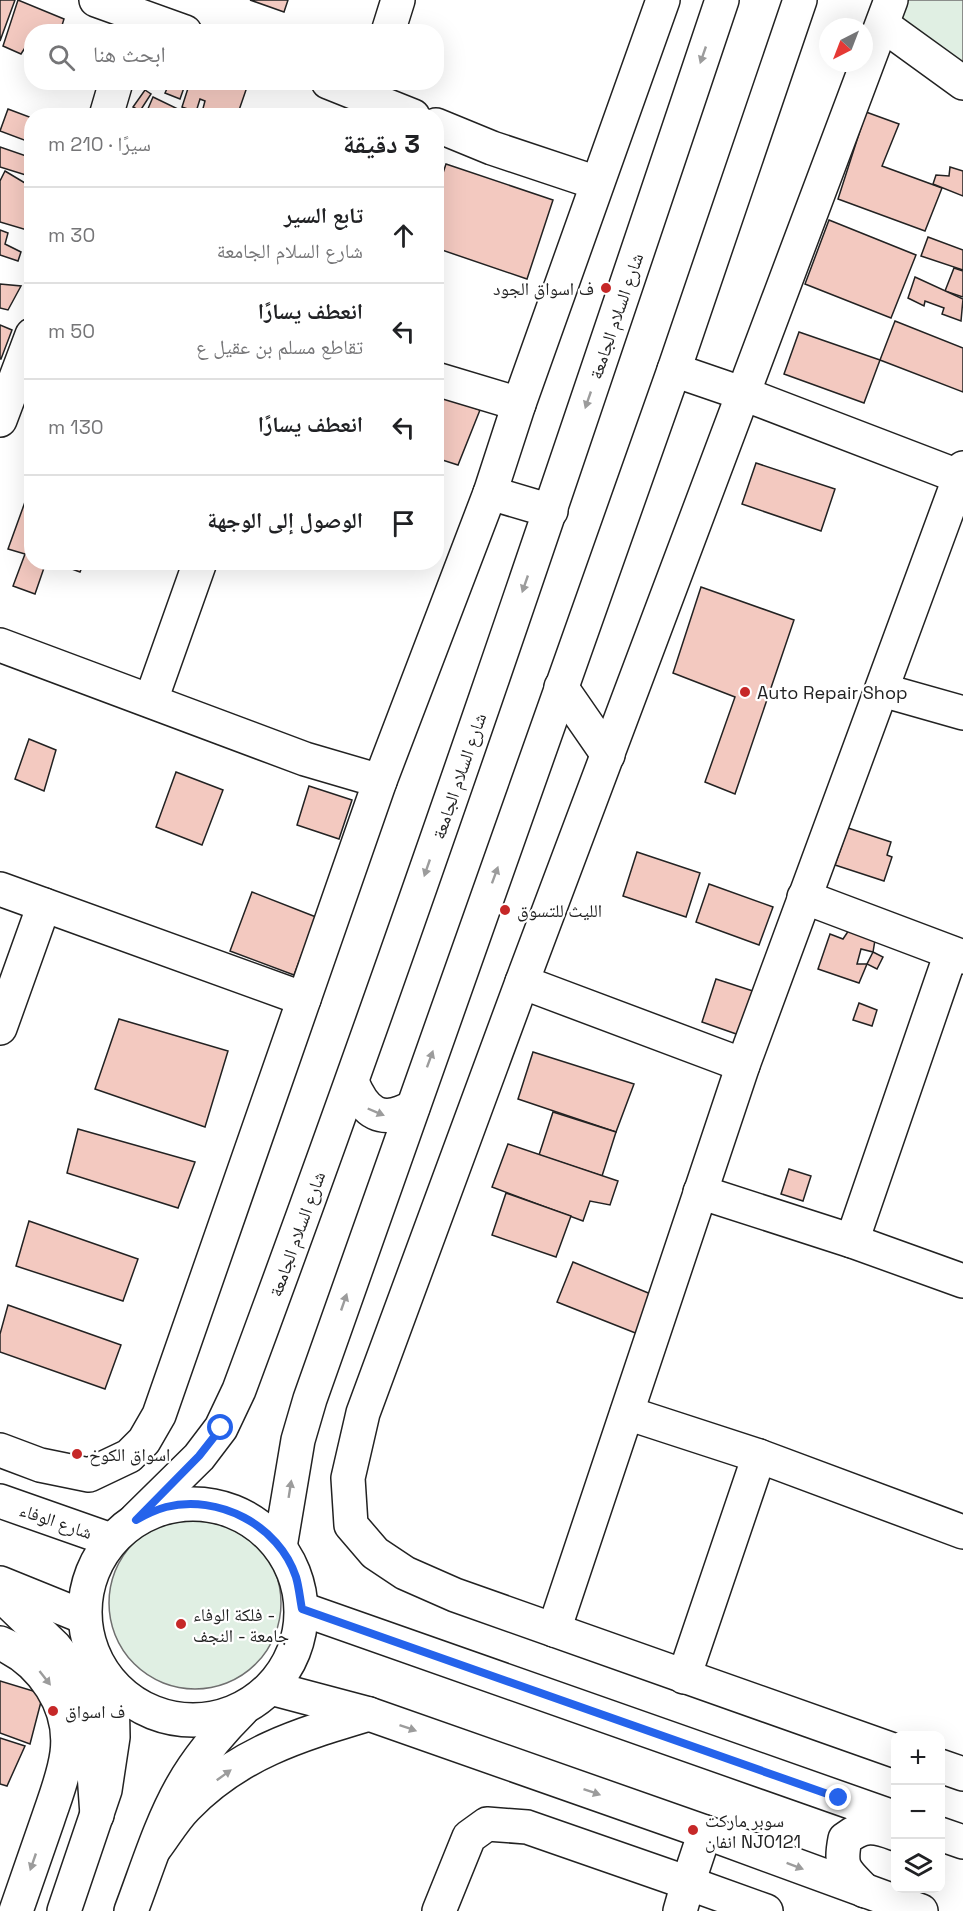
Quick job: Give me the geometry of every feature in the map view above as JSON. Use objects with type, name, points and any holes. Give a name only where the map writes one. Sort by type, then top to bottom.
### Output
[{"type":"street","points":[[96,0],[135,23]]},
{"type":"street","points":[[390,24],[398,0]]},
{"type":"street","points":[[0,1450],[40,1465],[89,1475],[129,1456],[144,1441],[159,1415],[380,781],[490,493],[519,404],[663,0]]},
{"type":"street","name":"شارع السلام الجامعة","points":[[84,1617],[87,1590],[96,1563],[123,1530],[199,1456],[221,1428],[239,1390],[352,1082],[551,511],[722,0]]},
{"type":"street","points":[[280,1547],[298,1440],[310,1399],[674,370],[800,0]]},
{"type":"street","points":[[891,1749],[455,1595],[405,1573],[375,1553],[351,1525],[348,1478],[363,1413],[522,982],[887,13],[963,83]]},
{"type":"street","points":[[108,108],[114,90]]},
{"type":"street","points":[[371,90],[400,108]]},
{"type":"street","points":[[444,128],[492,148],[597,183]]},
{"type":"street","points":[[0,420],[7,384],[24,351]]},
{"type":"street","points":[[554,1630],[743,1065],[962,474],[674,370]]},
{"type":"street","points":[[444,381],[519,404]]},
{"type":"street","points":[[490,493],[551,511]]},
{"type":"street","points":[[151,700],[197,570]]},
{"type":"street","points":[[0,645],[304,759],[380,781]]},
{"type":"street","points":[[561,687],[608,755]]},
{"type":"street","points":[[882,690],[963,713]]},
{"type":"street","points":[[0,889],[304,999]]},
{"type":"street","points":[[804,897],[957,955],[852,1241]]},
{"type":"street","points":[[0,1028],[44,905]]},
{"type":"street","points":[[522,982],[743,1065]]},
{"type":"street","points":[[352,1082],[366,1107],[380,1115],[401,1114],[413,1107]]},
{"type":"street","points":[[700,1192],[852,1241],[963,1281]]},
{"type":"street","points":[[627,1413],[759,1456],[963,1532]]},
{"type":"street","points":[[684,1677],[759,1456]]},
{"type":"street","name":"شارع الوفاء","points":[[0,1501],[123,1530]]},
{"type":"street","points":[[123,1530],[165,1507],[197,1503],[228,1509],[256,1524],[280,1547],[296,1577],[302,1609],[296,1647],[288,1665],[272,1689],[243,1709],[220,1732],[182,1785],[131,1911]]},
{"type":"street","points":[[0,1583],[84,1617],[93,1653],[112,1685],[157,1715],[174,1719],[209,1720],[243,1709]]},
{"type":"street","points":[[0,1594],[54,1647],[78,1676],[90,1717],[97,1815]]},
{"type":"street","points":[[302,1609],[891,1816]]},
{"type":"street","points":[[0,1643],[12,1648],[32,1662],[49,1681],[60,1703],[67,1727],[68,1751],[63,1775],[16,1911]]},
{"type":"street","points":[[64,1911],[105,1790],[113,1737],[112,1685]]},
{"type":"street","points":[[272,1689],[369,1714],[705,1832],[921,1911]]},
{"type":"street","points":[[155,1848],[185,1808],[224,1774],[267,1748],[369,1714]]},
{"type":"street","points":[[945,1768],[963,1774]]},
{"type":"street","points":[[439,1911],[469,1837],[488,1824],[527,1827],[684,1897],[766,1911]]},
{"type":"street","points":[[865,1891],[842,1863],[845,1839],[856,1830],[875,1826],[891,1832]]},
{"type":"street","points":[[684,1897],[705,1832]]},
{"type":"street","points":[[945,1836],[963,1842]]},
{"type":"street","points":[[945,1852],[963,1857]]},
{"type":"green space","points":[[891,0],[963,0],[963,83],[883,25]]},
{"type":"green space","points":[[195,1517],[228,1523],[243,1531],[256,1542],[267,1555],[275,1570],[281,1603],[275,1636],[267,1651],[256,1664],[243,1675],[228,1683],[195,1689],[162,1683],[147,1675],[134,1664],[123,1651],[115,1636],[109,1603],[115,1570],[123,1555],[134,1542],[147,1531],[162,1523]]},
{"type":"building","points":[[0,0],[15,0],[0,41]]},
{"type":"building","points":[[18,0],[64,19],[62,24],[24,24],[24,49],[21,54],[3,46]]},
{"type":"building","points":[[250,0],[288,0],[284,12]]},
{"type":"building","points":[[145,90],[151,94],[142,108],[133,107]]},
{"type":"building","points":[[166,90],[183,90],[180,99],[165,93]]},
{"type":"building","points":[[187,90],[246,90],[240,108],[203,108],[205,101],[200,99],[197,108],[182,107]]},
{"type":"building","points":[[153,97],[176,108],[148,108]]},
{"type":"building","points":[[8,109],[24,115],[24,140],[0,131]]},
{"type":"building","points":[[866,112],[899,124],[882,166],[942,188],[925,231],[838,199]]},
{"type":"building","points":[[0,147],[24,155],[24,174],[0,167]]},
{"type":"building","points":[[446,164],[553,200],[527,279],[444,251],[444,170]]},
{"type":"building","points":[[950,167],[963,171],[963,196],[933,184],[936,175],[949,176]]},
{"type":"building","points":[[5,171],[24,182],[24,229],[0,222],[0,181]]},
{"type":"building","points":[[829,220],[916,255],[891,318],[805,284]]},
{"type":"building","points":[[0,230],[8,233],[5,244],[21,252],[18,261],[0,255]]},
{"type":"building","points":[[928,237],[963,250],[963,270],[921,256]]},
{"type":"building","points":[[954,268],[963,271],[963,297],[945,291]]},
{"type":"building","points":[[915,277],[963,299],[961,321],[942,314],[944,308],[925,301],[924,306],[908,298]]},
{"type":"building","points":[[0,284],[21,286],[8,310],[0,308]]},
{"type":"building","points":[[895,321],[963,348],[963,392],[880,360]]},
{"type":"building","points":[[0,325],[12,330],[1,359],[0,359]]},
{"type":"building","points":[[799,332],[880,360],[864,403],[784,374]]},
{"type":"building","points":[[444,397],[480,410],[458,465],[444,461]]},
{"type":"building","points":[[756,463],[835,489],[821,531],[742,504]]},
{"type":"building","points":[[24,505],[24,554],[8,549]]},
{"type":"building","points":[[24,557],[24,570],[43,570],[35,594],[13,586]]},
{"type":"building","name":"Auto Repair Shop","points":[[701,587],[794,620],[735,794],[705,782],[735,697],[673,673]]},
{"type":"building","points":[[29,739],[56,750],[44,791],[15,779]]},
{"type":"building","points":[[176,772],[223,790],[202,845],[156,827]]},
{"type":"building","points":[[309,786],[352,800],[339,839],[297,825]]},
{"type":"building","points":[[848,828],[891,842],[887,855],[892,857],[884,881],[835,865]]},
{"type":"building","points":[[637,852],[700,873],[686,917],[623,896]]},
{"type":"building","points":[[709,884],[773,907],[759,945],[696,922]]},
{"type":"building","points":[[252,892],[316,917],[294,975],[230,951]]},
{"type":"building","points":[[849,930],[875,940],[873,952],[861,949],[857,964],[867,964],[859,983],[818,969],[830,934],[843,939]]},
{"type":"building","points":[[873,952],[883,957],[877,969],[867,964]]},
{"type":"building","points":[[716,979],[756,992],[742,1036],[702,1022]]},
{"type":"building","points":[[859,1003],[877,1010],[872,1026],[853,1020]]},
{"type":"building","points":[[119,1019],[228,1051],[205,1127],[95,1089]]},
{"type":"building","points":[[533,1052],[634,1084],[616,1132],[518,1099]]},
{"type":"building","points":[[553,1112],[616,1132],[602,1176],[539,1155]]},
{"type":"building","points":[[78,1129],[195,1162],[178,1208],[67,1173]]},
{"type":"building","points":[[508,1144],[618,1181],[610,1205],[590,1201],[583,1221],[492,1187]]},
{"type":"building","points":[[789,1169],[811,1176],[803,1201],[781,1194]]},
{"type":"building","points":[[506,1193],[571,1216],[556,1257],[492,1235]]},
{"type":"building","points":[[29,1221],[138,1259],[123,1301],[16,1266]]},
{"type":"building","points":[[573,1262],[658,1297],[643,1336],[557,1302]]},
{"type":"building","points":[[8,1305],[121,1345],[105,1389],[0,1352],[0,1334]]},
{"type":"building","points":[[0,1681],[43,1694],[30,1744],[0,1733]]},
{"type":"building","points":[[0,1738],[25,1746],[7,1786],[0,1784]]},
{"type":"place","name":"ف اسواق الجود","points":[[606,288]]},
{"type":"place","name":"Auto Repair Shop","points":[[745,692]]},
{"type":"place","name":"الليث للتسوق","points":[[505,910]]},
{"type":"place","name":"اسواق الكوخ","points":[[77,1454]]},
{"type":"place","name":"فلكة الوفاء - جامعة - النجف","points":[[181,1624]]},
{"type":"place","name":"ف اسواق","points":[[53,1711]]},
{"type":"place","name":"سوبر ماركت انفان NJ0121","points":[[693,1830]]},
{"type":"route","points":[[221,1428],[199,1456],[136,1520],[165,1507],[197,1503],[228,1509],[256,1524],[280,1547],[296,1577],[302,1609],[839,1798]]}]
